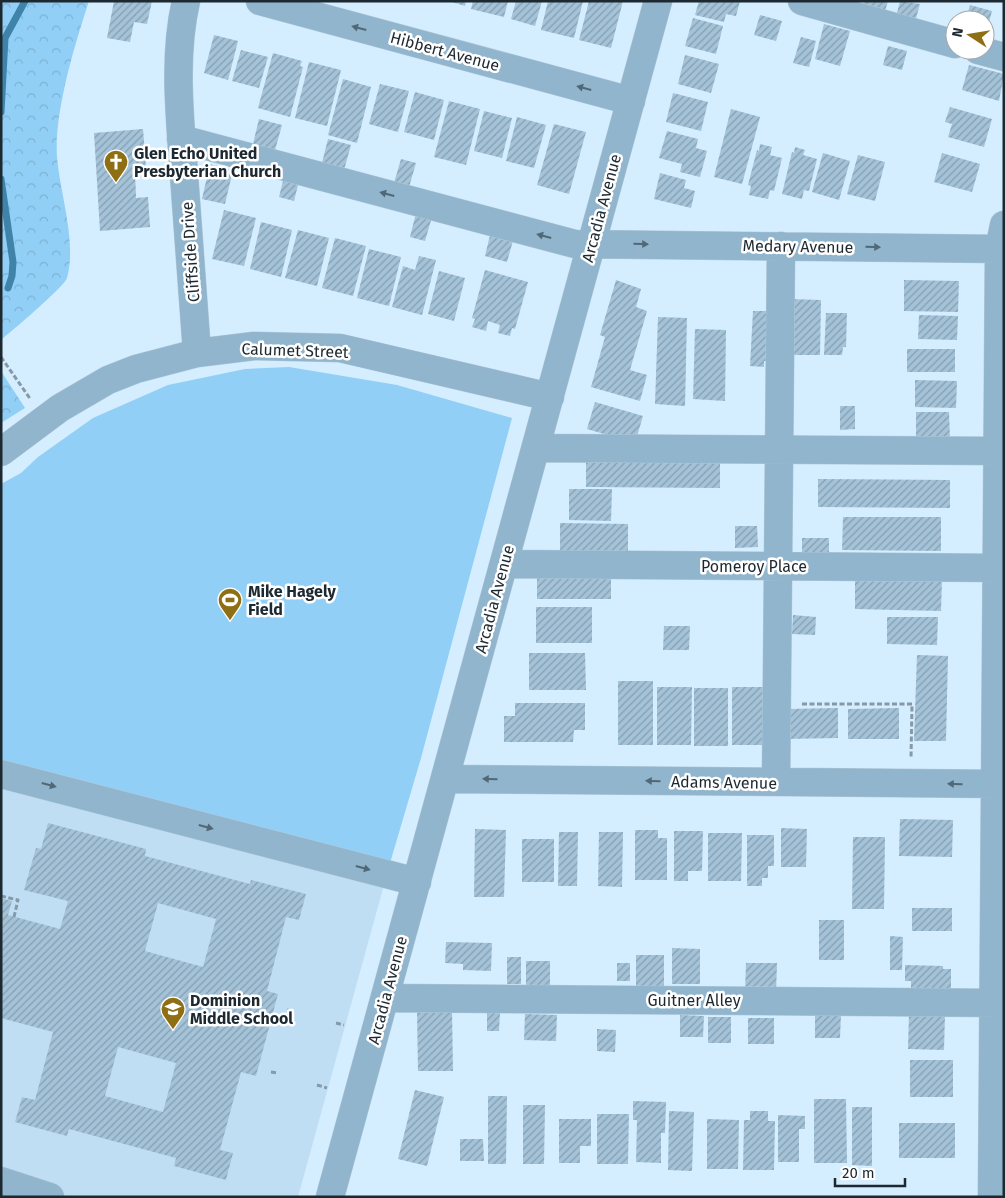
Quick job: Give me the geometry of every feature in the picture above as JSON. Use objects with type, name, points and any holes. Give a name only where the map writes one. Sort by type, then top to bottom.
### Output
[{"type":"street","name":"Cliffside Drive","points":[[186,1],[181,21],[178,60],[181,139],[197,353]]},
{"type":"street","name":"Hibbert Avenue","points":[[260,1],[631,101]]},
{"type":"street","name":"Arcadia Avenue","points":[[330,1197],[658,1]]},
{"type":"street","points":[[802,1],[945,41]]},
{"type":"street","name":"Medary Avenue","points":[[181,139],[566,242],[592,244],[781,246],[1002,241]]},
{"type":"street","points":[[992,1197],[999,1003],[1002,241]]},
{"type":"street","points":[[776,782],[781,246]]},
{"type":"street","name":"Calumet Street","points":[[1,452],[60,408],[108,380],[136,369],[197,353],[254,346],[340,348],[550,397]]},
{"type":"street","points":[[536,448],[1001,451]]},
{"type":"street","name":"Pomeroy Place","points":[[504,564],[1000,568]]},
{"type":"street","points":[[1,774],[417,882]]},
{"type":"street","name":"Adams Avenue","points":[[445,779],[1000,784]]},
{"type":"street","name":"Guitner Alley","points":[[385,998],[999,1003]]},
{"type":"street","points":[[1,1181],[50,1197]]},
{"type":"path","points":[[1,357],[33,404]]},
{"type":"path","points":[[777,704],[912,704],[911,764]]},
{"type":"path","points":[[1,896],[18,900],[14,917]]},
{"type":"path","points":[[287,1010],[294,1012]]},
{"type":"path","points":[[336,1023],[344,1025]]},
{"type":"path","points":[[271,1072],[278,1074]]},
{"type":"path","points":[[317,1085],[327,1088]]},
{"type":"shaded area","name":"Dominion Middle School","points":[[1,761],[390,863],[298,1197],[1,1197]]},
{"type":"green space","points":[[1,1],[89,1],[62,99],[57,139],[57,157],[69,234],[70,264],[67,278],[48,299],[1,340]]},
{"type":"green space","name":"Mike Hagely Field","points":[[289,367],[397,385],[512,418],[421,758],[390,863],[1,761],[1,484],[21,473],[38,457],[93,418],[168,385],[245,369]]},
{"type":"green space","points":[[1,371],[25,408],[1,423]]},
{"type":"building","points":[[114,1],[152,1],[147,24],[134,22],[130,42],[107,38]]},
{"type":"building","points":[[449,1],[466,1],[465,6]]},
{"type":"building","points":[[473,1],[508,1],[504,17],[471,9]]},
{"type":"building","points":[[516,1],[542,1],[535,26],[511,19]]},
{"type":"building","points":[[548,1],[583,1],[574,38],[541,30]]},
{"type":"building","points":[[589,1],[623,1],[611,48],[579,40]]},
{"type":"building","points":[[699,1],[740,1],[736,16],[726,14],[724,22],[695,15]]},
{"type":"building","points":[[864,1],[888,1],[885,11],[863,4]]},
{"type":"building","points":[[900,1],[920,4],[915,22],[896,17]]},
{"type":"building","points":[[970,5],[988,10],[969,10]]},
{"type":"building","points":[[760,15],[782,21],[776,41],[754,35]]},
{"type":"building","points":[[693,18],[723,26],[716,54],[685,46]]},
{"type":"building","points":[[824,24],[850,31],[840,66],[815,59]]},
{"type":"building","points":[[214,35],[238,41],[228,80],[204,73]]},
{"type":"building","points":[[801,37],[816,41],[809,67],[793,63]]},
{"type":"building","points":[[888,46],[907,51],[902,70],[883,65]]},
{"type":"building","points":[[241,50],[268,57],[259,88],[232,81]]},
{"type":"building","points":[[273,53],[302,61],[300,66],[303,67],[290,117],[258,108]]},
{"type":"building","points":[[685,55],[719,64],[711,93],[678,84]]},
{"type":"building","points":[[309,62],[341,70],[327,126],[295,118]]},
{"type":"building","points":[[969,65],[1004,74],[999,101],[962,90]]},
{"type":"building","points":[[343,79],[371,87],[357,143],[328,135]]},
{"type":"building","points":[[380,84],[409,91],[398,132],[369,124]]},
{"type":"building","points":[[415,92],[444,100],[434,140],[404,132]]},
{"type":"building","points":[[673,93],[708,102],[701,131],[666,122]]},
{"type":"building","points":[[449,101],[480,109],[466,165],[434,157]]},
{"type":"building","points":[[950,107],[992,119],[984,147],[948,137],[952,124],[945,122]]},
{"type":"building","points":[[731,109],[760,117],[742,184],[714,177]]},
{"type":"building","points":[[484,111],[512,118],[502,158],[474,151]]},
{"type":"building","points":[[517,117],[546,125],[534,168],[506,161]]},
{"type":"building","points":[[259,119],[282,125],[275,150],[253,144]]},
{"type":"building","points":[[554,124],[586,132],[569,194],[537,185]]},
{"type":"building","name":"Glen Echo United Presbyterian Church","points":[[143,129],[146,168],[135,169],[136,198],[148,197],[150,227],[100,231],[94,133]]},
{"type":"building","points":[[667,131],[698,139],[696,148],[707,151],[700,177],[680,172],[682,164],[659,158]]},
{"type":"building","points":[[328,139],[351,145],[344,170],[322,163]]},
{"type":"building","points":[[760,144],[772,147],[770,155],[782,158],[774,191],[770,190],[768,199],[749,195],[751,186],[748,185]]},
{"type":"building","points":[[795,147],[805,150],[803,155],[817,159],[809,191],[804,190],[802,199],[782,194],[792,152],[794,153]]},
{"type":"building","points":[[823,153],[850,161],[839,200],[812,192]]},
{"type":"building","points":[[942,153],[980,164],[972,192],[934,182]]},
{"type":"building","points":[[858,155],[885,162],[875,201],[847,194]]},
{"type":"building","points":[[401,159],[416,163],[409,187],[394,183]]},
{"type":"building","points":[[210,164],[233,170],[225,204],[202,199]]},
{"type":"building","points":[[660,173],[686,180],[684,188],[695,191],[691,208],[654,199]]},
{"type":"building","points":[[284,177],[299,181],[294,201],[279,197]]},
{"type":"building","points":[[224,210],[256,218],[244,266],[212,259]]},
{"type":"building","points":[[416,213],[432,217],[425,241],[410,237]]},
{"type":"building","points":[[261,222],[292,230],[281,277],[250,269]]},
{"type":"building","points":[[298,230],[329,238],[317,286],[285,278]]},
{"type":"building","points":[[491,231],[514,237],[507,262],[485,256]]},
{"type":"building","points":[[335,238],[366,246],[353,296],[322,288]]},
{"type":"building","points":[[369,249],[401,257],[389,306],[357,298]]},
{"type":"building","points":[[419,256],[436,260],[422,315],[392,307],[403,266],[415,270]]},
{"type":"building","points":[[485,270],[528,282],[515,329],[512,328],[510,336],[498,333],[500,325],[488,321],[486,331],[472,327],[475,319],[472,318]]},
{"type":"building","points":[[439,271],[465,278],[454,321],[428,314]]},
{"type":"building","points":[[616,280],[641,289],[636,307],[647,311],[630,370],[647,375],[640,401],[591,387],[605,337],[600,335]]},
{"type":"building","points":[[904,280],[959,281],[958,312],[904,311]]},
{"type":"building","points":[[789,299],[821,300],[820,355],[789,355]]},
{"type":"building","points":[[753,311],[771,311],[769,361],[764,361],[764,367],[750,366]]},
{"type":"building","points":[[826,313],[847,313],[846,347],[843,347],[842,355],[824,355]]},
{"type":"building","points":[[919,315],[958,316],[957,340],[918,339]]},
{"type":"building","points":[[658,317],[687,318],[685,406],[655,404]]},
{"type":"building","points":[[695,329],[726,330],[725,401],[693,399]]},
{"type":"building","points":[[907,349],[955,349],[955,372],[907,372]]},
{"type":"building","points":[[915,380],[957,381],[956,408],[915,407]]},
{"type":"building","points":[[595,402],[643,416],[635,443],[587,429]]},
{"type":"building","points":[[840,406],[855,406],[855,429],[840,430]]},
{"type":"building","points":[[916,412],[949,412],[950,440],[916,440]]},
{"type":"building","points":[[586,457],[720,458],[720,488],[586,487]]},
{"type":"building","points":[[818,479],[950,480],[950,508],[818,507]]},
{"type":"building","points":[[569,489],[612,489],[611,521],[569,520]]},
{"type":"building","points":[[843,517],[941,517],[941,551],[842,550]]},
{"type":"building","points":[[560,523],[628,524],[628,557],[560,556]]},
{"type":"building","points":[[735,526],[757,526],[758,547],[735,548]]},
{"type":"building","points":[[802,538],[829,538],[829,554],[802,554]]},
{"type":"building","points":[[537,573],[611,573],[611,599],[537,599]]},
{"type":"building","points":[[855,578],[942,580],[941,611],[855,609]]},
{"type":"building","points":[[536,607],[592,607],[592,643],[536,643]]},
{"type":"building","points":[[793,615],[816,617],[815,635],[792,634]]},
{"type":"building","points":[[887,617],[938,617],[937,645],[887,644]]},
{"type":"building","points":[[664,626],[690,626],[689,650],[663,650]]},
{"type":"building","points":[[529,653],[585,653],[586,690],[529,690]]},
{"type":"building","points":[[917,655],[948,656],[946,741],[914,741]]},
{"type":"building","points":[[618,681],[653,681],[653,745],[618,745]]},
{"type":"building","points":[[657,687],[692,687],[691,745],[657,745]]},
{"type":"building","points":[[732,687],[766,687],[766,745],[732,745]]},
{"type":"building","points":[[694,688],[728,688],[728,746],[694,746]]},
{"type":"building","points":[[515,703],[585,703],[585,730],[574,730],[573,742],[504,742],[504,716],[515,716]]},
{"type":"building","points":[[838,708],[838,738],[787,739],[787,709]]},
{"type":"building","points":[[899,708],[899,739],[848,739],[848,709]]},
{"type":"building","points":[[900,819],[953,820],[952,857],[899,856]]},
{"type":"building","points":[[48,823],[146,849],[145,856],[250,884],[251,880],[306,894],[299,920],[286,917],[267,991],[278,994],[256,1076],[241,1072],[220,1150],[233,1153],[226,1180],[174,1166],[176,1158],[69,1129],[67,1136],[15,1122],[22,1097],[35,1100],[53,1032],[1,1018],[1,898],[12,901],[8,915],[60,929],[68,901],[24,890],[36,848],[41,849]],"holes":[[[158,903],[216,919],[203,967],[145,951]],[[118,1047],[176,1063],[163,1112],[105,1096]]]},
{"type":"building","points":[[781,828],[807,829],[806,867],[781,867]]},
{"type":"building","points":[[475,829],[506,830],[504,897],[474,897]]},
{"type":"building","points":[[635,830],[658,830],[658,838],[667,838],[667,880],[635,880]]},
{"type":"building","points":[[674,831],[703,831],[702,871],[688,871],[688,881],[674,881]]},
{"type":"building","points":[[559,832],[578,832],[577,886],[558,886]]},
{"type":"building","points":[[599,832],[623,832],[622,887],[598,886]]},
{"type":"building","points":[[708,833],[742,833],[741,881],[708,881]]},
{"type":"building","points":[[747,835],[774,835],[774,866],[768,866],[768,878],[762,878],[762,886],[747,886]]},
{"type":"building","points":[[853,837],[885,837],[884,909],[852,909]]},
{"type":"building","points":[[522,839],[554,839],[554,882],[522,882]]},
{"type":"building","points":[[912,908],[952,908],[952,931],[912,931]]},
{"type":"building","points":[[819,920],[844,920],[844,960],[819,960]]},
{"type":"building","points":[[890,936],[903,937],[902,970],[890,970]]},
{"type":"building","points":[[446,942],[492,943],[491,971],[463,970],[463,964],[445,963]]},
{"type":"building","points":[[672,948],[700,949],[700,984],[672,984]]},
{"type":"building","points":[[636,955],[664,955],[664,990],[636,990]]},
{"type":"building","points":[[507,957],[521,957],[521,984],[507,984]]},
{"type":"building","points":[[526,961],[550,961],[550,985],[526,985]]},
{"type":"building","points":[[617,963],[630,963],[630,981],[617,981]]},
{"type":"building","points":[[746,963],[777,963],[776,994],[745,993]]},
{"type":"building","points":[[905,965],[943,966],[943,969],[951,969],[951,989],[943,989],[943,992],[911,991],[911,981],[905,981]]},
{"type":"building","points":[[417,1010],[452,1010],[453,1071],[418,1071]]},
{"type":"building","points":[[487,1012],[500,1012],[499,1031],[487,1031]]},
{"type":"building","points":[[909,1013],[945,1014],[944,1050],[908,1049]]},
{"type":"building","points":[[525,1014],[557,1015],[556,1041],[524,1040]]},
{"type":"building","points":[[815,1014],[841,1014],[840,1038],[815,1038]]},
{"type":"building","points":[[680,1015],[704,1016],[703,1037],[680,1037]]},
{"type":"building","points":[[708,1017],[731,1017],[731,1043],[708,1043]]},
{"type":"building","points":[[748,1018],[774,1018],[774,1044],[748,1044]]},
{"type":"building","points":[[597,1029],[616,1030],[615,1052],[597,1051]]},
{"type":"building","points":[[910,1060],[953,1060],[953,1097],[910,1097]]},
{"type":"building","points":[[415,1090],[444,1097],[427,1166],[398,1159]]},
{"type":"building","points":[[488,1096],[507,1096],[506,1164],[488,1164]]},
{"type":"building","points":[[814,1099],[846,1099],[847,1163],[814,1163]]},
{"type":"building","points":[[633,1101],[666,1102],[665,1133],[661,1133],[661,1163],[636,1162],[637,1120],[633,1120]]},
{"type":"building","points":[[523,1105],[545,1105],[544,1164],[523,1164]]},
{"type":"building","points":[[852,1107],[872,1107],[872,1166],[852,1165]]},
{"type":"building","points":[[669,1111],[694,1112],[692,1171],[668,1170]]},
{"type":"building","points":[[750,1111],[768,1111],[768,1121],[775,1121],[774,1170],[743,1170],[744,1120],[750,1120]]},
{"type":"building","points":[[597,1114],[629,1114],[628,1164],[597,1164]]},
{"type":"building","points":[[778,1115],[805,1116],[805,1129],[799,1129],[799,1162],[778,1162]]},
{"type":"building","points":[[559,1119],[591,1119],[591,1146],[580,1146],[580,1163],[559,1163]]},
{"type":"building","points":[[707,1119],[739,1120],[738,1169],[707,1169]]},
{"type":"building","points":[[899,1123],[955,1123],[955,1158],[899,1158]]},
{"type":"building","points":[[460,1139],[483,1139],[484,1161],[460,1161]]},
{"type":"waterway","points":[[1,112],[5,38],[25,1]]},
{"type":"waterway","points":[[1,179],[13,262],[12,276],[8,288]]},
{"type":"place","name":"Glen Echo United Presbyterian Church","points":[[116,183]]},
{"type":"place","name":"Mike Hagely Field","points":[[230,621]]},
{"type":"place","name":"Dominion Middle School","points":[[173,1030]]}]
